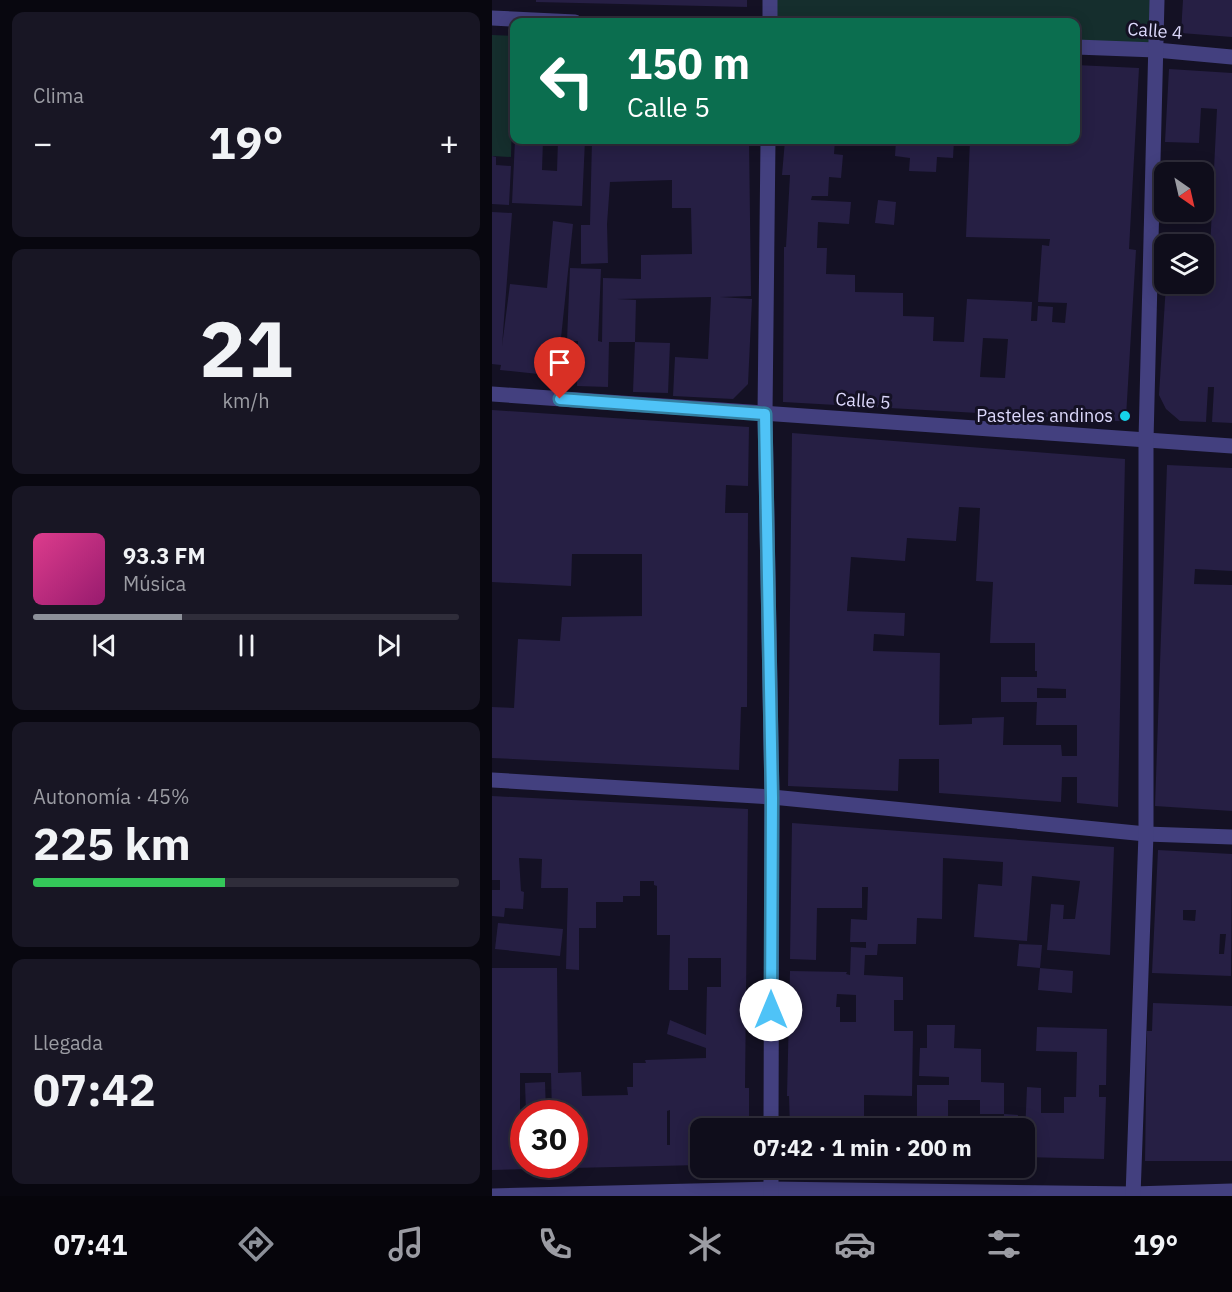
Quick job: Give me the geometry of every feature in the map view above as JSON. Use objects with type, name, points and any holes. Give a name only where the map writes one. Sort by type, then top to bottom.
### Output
[{"type":"street","points":[[770,0],[770,18]]},
{"type":"street","points":[[1133,1195],[1146,834],[1146,440],[1157,0]]},
{"type":"street","points":[[492,18],[510,19]]},
{"type":"street","name":"Calle 4","points":[[1080,46],[1232,57]]},
{"type":"street","points":[[768,144],[765,414],[772,798],[771,1118]]},
{"type":"street","name":"Calle 5","points":[[492,394],[1232,446]]},
{"type":"street","points":[[492,780],[772,798],[1146,834],[1232,837]]},
{"type":"street","points":[[492,1196],[771,1192],[1133,1195],[1232,1191]]},
{"type":"green space","points":[[770,0],[1157,0],[1156,50],[1080,47],[1080,18],[770,18]]},
{"type":"green space","points":[[492,35],[510,36],[511,157],[492,156]]},
{"type":"building","points":[[536,0],[747,0],[747,7],[536,2]]},
{"type":"building","points":[[1183,0],[1232,0],[1232,37],[1181,33]]},
{"type":"building","points":[[1080,65],[1139,68],[1129,249],[1136,250],[1124,420],[783,402],[784,247],[786,247],[790,175],[782,175],[785,144],[835,144],[834,154],[843,155],[841,178],[829,177],[828,196],[812,196],[811,200],[851,202],[849,224],[818,222],[817,248],[827,248],[826,274],[855,275],[855,292],[903,293],[903,316],[934,317],[933,341],[964,342],[967,299],[1032,302],[1031,321],[1037,321],[1038,306],[1053,307],[1052,322],[1065,323],[1067,303],[1038,302],[1042,245],[1049,246],[1050,239],[966,237],[970,144],[1080,144]],"holes":[[[983,338],[1008,339],[1005,378],[980,377]]]},
{"type":"building","points":[[1169,69],[1232,73],[1232,423],[1212,422],[1214,387],[1208,387],[1206,422],[1180,421],[1166,409],[1159,395],[1165,294],[1214,294],[1214,234],[1211,234],[1211,222],[1214,222],[1217,109],[1201,108],[1199,143],[1165,142]]},
{"type":"building","points":[[515,144],[543,144],[542,170],[557,171],[558,144],[585,144],[582,206],[512,203]]},
{"type":"building","points":[[592,144],[749,144],[751,296],[720,297],[752,299],[748,384],[733,399],[673,396],[675,357],[708,359],[711,297],[617,299],[636,300],[635,342],[609,342],[608,387],[577,386],[578,341],[567,341],[570,268],[601,269],[598,341],[602,342],[603,278],[641,279],[641,255],[692,254],[691,208],[672,208],[672,180],[610,182],[607,224],[608,263],[581,264],[581,225],[590,225]]},
{"type":"building","points":[[896,144],[954,144],[953,158],[937,157],[936,172],[909,171],[910,158],[895,156]]},
{"type":"building","points":[[492,156],[496,157],[496,165],[511,166],[509,205],[492,204]]},
{"type":"building","points":[[878,200],[896,202],[894,225],[875,223]]},
{"type":"building","points":[[492,212],[512,213],[502,346],[510,284],[547,288],[553,221],[573,224],[557,376],[500,370],[501,365],[492,364]]},
{"type":"building","points":[[635,342],[670,343],[668,393],[633,392]]},
{"type":"building","points":[[492,410],[749,427],[748,486],[726,485],[725,513],[748,513],[747,707],[741,707],[739,770],[492,758],[492,707],[514,708],[518,639],[560,641],[562,617],[642,616],[642,554],[572,554],[571,586],[492,582]]},
{"type":"building","points":[[792,433],[1125,459],[1118,807],[1077,803],[1077,777],[1062,777],[1061,802],[939,793],[939,759],[899,759],[898,791],[788,786]],"holes":[[[959,507],[980,508],[976,581],[993,582],[990,643],[1035,643],[1037,677],[1001,677],[1001,702],[1037,702],[1036,725],[1077,725],[1077,756],[1062,756],[1061,745],[1003,745],[1004,717],[972,718],[972,724],[939,725],[940,653],[873,651],[874,634],[904,636],[905,613],[847,611],[851,557],[905,561],[907,538],[956,541]],[[1037,688],[1066,689],[1066,698],[1037,698]]]},
{"type":"building","points":[[1167,465],[1232,468],[1232,571],[1195,569],[1194,584],[1232,585],[1232,811],[1155,806]]},
{"type":"building","points":[[492,796],[748,809],[745,1088],[749,1088],[749,1118],[690,1118],[690,1165],[588,1168],[588,1100],[552,1100],[551,1073],[520,1073],[520,1100],[510,1100],[510,1170],[492,1170],[492,968],[557,968],[558,1073],[581,1072],[582,1096],[628,1095],[627,1087],[633,1087],[633,1063],[646,1063],[645,1060],[706,1058],[706,1048],[667,1034],[670,1020],[706,1035],[707,987],[721,987],[721,958],[688,958],[688,990],[669,990],[670,935],[657,935],[657,886],[654,885],[654,881],[640,881],[640,896],[623,896],[623,902],[596,902],[596,928],[579,928],[579,970],[566,969],[568,888],[541,888],[542,859],[519,858],[521,891],[524,892],[523,909],[505,908],[504,917],[492,916],[492,890],[500,890],[500,880],[492,880]],"holes":[[[670,1110],[670,1145],[667,1145],[667,1111]]]},
{"type":"building","points":[[792,823],[1114,847],[1110,955],[1047,950],[1051,904],[1064,905],[1063,919],[1075,919],[1080,881],[1032,876],[1027,941],[974,937],[978,884],[1002,886],[1003,862],[943,858],[942,919],[917,918],[916,944],[878,944],[877,955],[865,955],[864,975],[903,977],[903,1000],[894,1000],[894,1031],[913,1031],[912,1096],[864,1095],[864,1118],[790,1118],[789,1096],[787,1096],[790,971],[847,972],[846,974],[850,975],[851,947],[866,948],[866,942],[850,942],[851,919],[867,920],[868,887],[862,887],[862,908],[817,908],[816,960],[790,959]],"holes":[[[837,994],[856,995],[856,1022],[840,1022],[840,1007],[836,1007]]]},
{"type":"building","points":[[1158,850],[1232,854],[1231,976],[1152,973]],"holes":[[[1183,910],[1196,910],[1195,921],[1183,920]],[[1220,934],[1226,934],[1224,954],[1219,954]]]},
{"type":"building","points":[[498,923],[563,929],[560,956],[495,949]]},
{"type":"building","points":[[1019,944],[1042,945],[1040,968],[1017,966]]},
{"type":"building","points":[[1040,968],[1073,971],[1072,993],[1038,990]]},
{"type":"building","points":[[1153,1003],[1232,1006],[1232,1161],[1145,1161],[1147,1031],[1152,1031]]},
{"type":"building","points":[[927,1025],[955,1025],[954,1048],[981,1049],[981,1082],[1004,1083],[1004,1114],[980,1114],[980,1100],[948,1100],[948,1118],[917,1118],[917,1085],[949,1085],[949,1077],[919,1076],[920,1048],[927,1048]]},
{"type":"building","points":[[1037,1027],[1107,1029],[1106,1085],[1099,1085],[1099,1097],[1106,1097],[1104,1159],[1035,1157],[1035,1118],[1026,1118],[1027,1087],[1041,1088],[1041,1113],[1064,1113],[1064,1097],[1076,1097],[1077,1052],[1036,1051]]},
{"type":"building","points":[[545,1082],[546,1100],[526,1100],[525,1083]]},
{"type":"building","points":[[1004,1114],[1018,1115],[1018,1118],[1004,1118]]},
{"type":"place","name":"Pasteles andinos","points":[[1125,416]]},
{"type":"route","points":[[560,399],[765,414],[772,798],[771,1010]]}]
